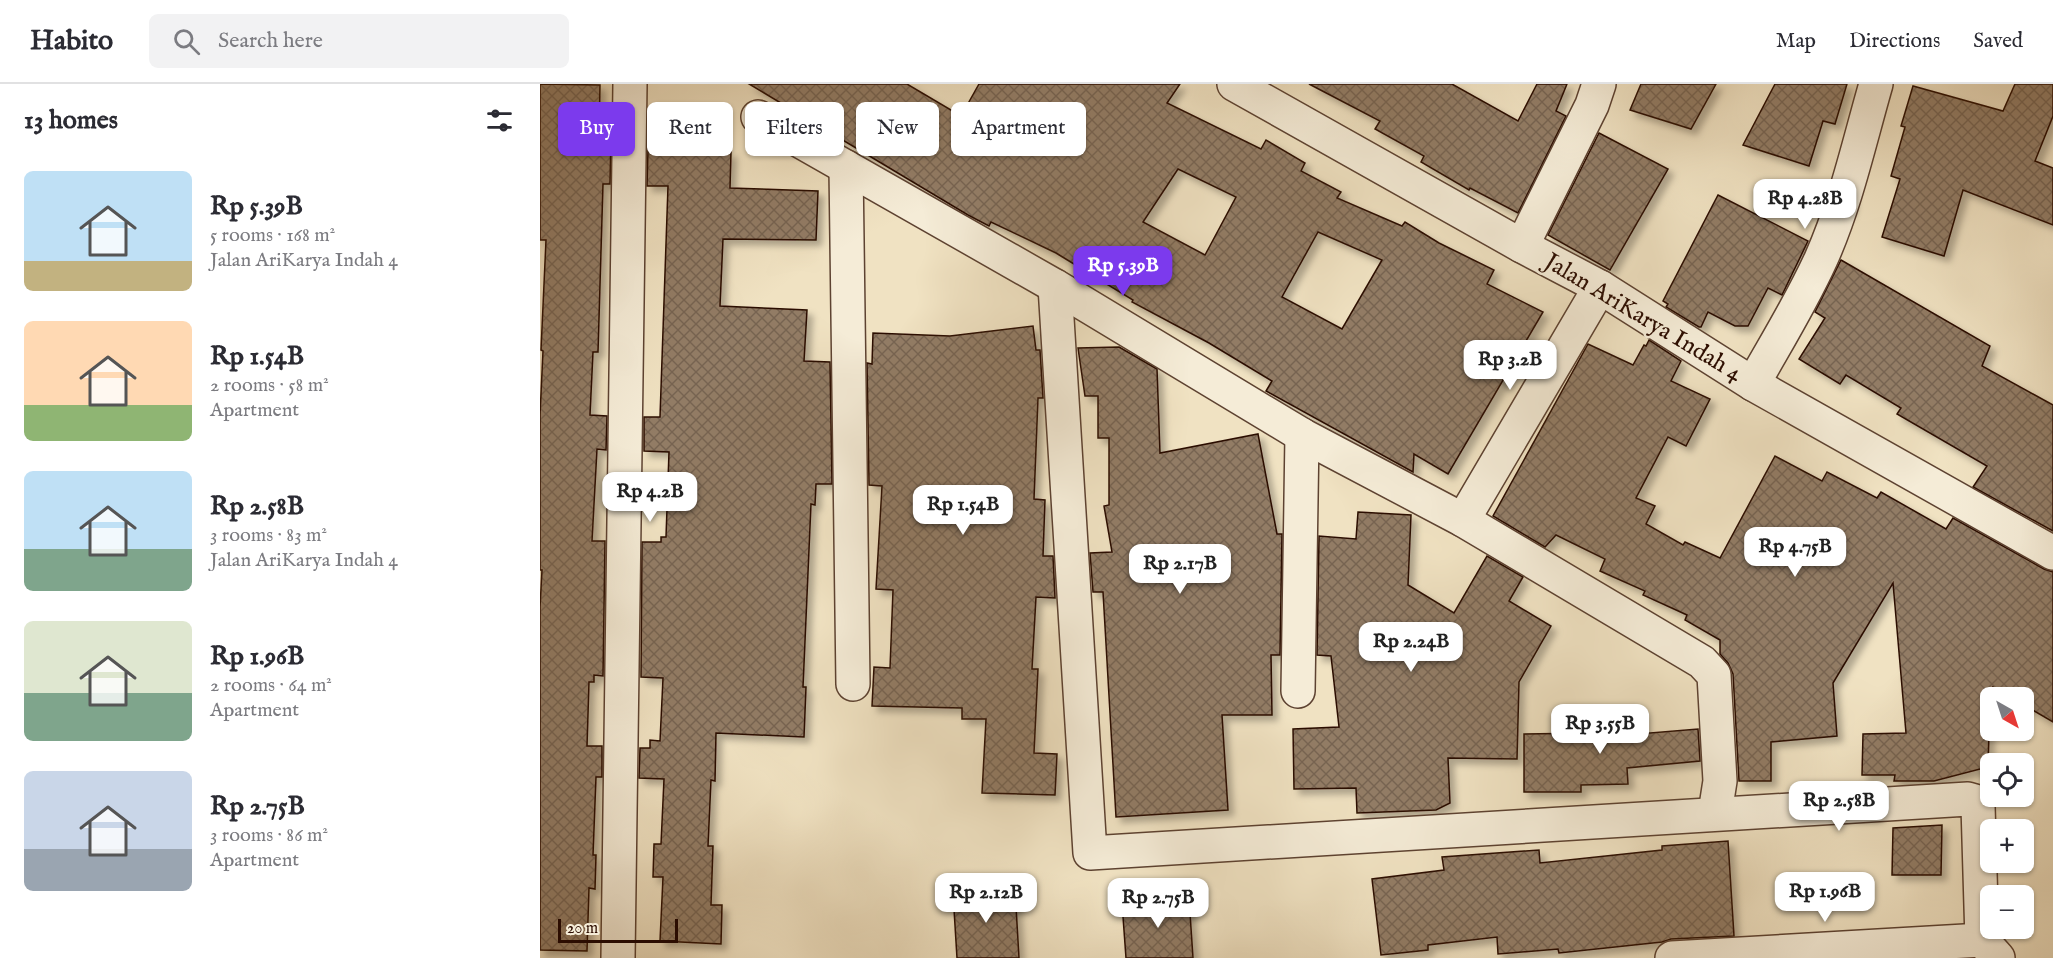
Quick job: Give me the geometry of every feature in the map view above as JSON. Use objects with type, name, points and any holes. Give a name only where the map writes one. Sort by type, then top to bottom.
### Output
[{"type":"street","points":[[618,958],[630,84]]},
{"type":"street","name":"Jalan AriKarya Indah 4","points":[[1234,84],[1521,246],[1600,287],[1753,384],[2053,553]]},
{"type":"street","points":[[1521,246],[1592,105],[1599,84]]},
{"type":"street","points":[[1753,384],[1791,318],[1821,259],[1841,207],[1876,84]]},
{"type":"street","points":[[827,156],[1055,286],[1302,435],[1463,520],[1692,656],[1710,669],[1714,675],[1720,781],[1715,813]]},
{"type":"street","points":[[846,167],[853,684]]},
{"type":"street","points":[[1055,286],[1090,853],[1968,799],[1975,801],[1978,806],[1990,949],[1672,958]]},
{"type":"street","points":[[1463,520],[1600,287]]},
{"type":"street","points":[[1298,691],[1302,435]]},
{"type":"building","points":[[540,84],[600,85],[600,102],[558,102],[558,156],[611,156],[610,184],[603,184],[598,352],[593,352],[590,415],[607,416],[606,450],[597,449],[592,541],[605,541],[603,676],[594,675],[594,682],[589,682],[587,746],[602,746],[602,777],[596,777],[593,855],[596,855],[595,889],[589,888],[587,951],[540,950],[540,607],[542,570],[540,570],[540,415],[546,240],[540,240]]},
{"type":"building","points":[[749,84],[907,84],[937,102],[856,102],[856,148],[844,141],[844,102],[779,102]]},
{"type":"building","points":[[979,84],[1180,84],[1167,103],[1261,149],[1266,140],[1305,163],[1301,171],[1341,192],[1337,198],[1402,226],[1405,222],[1439,243],[1494,270],[1487,284],[1543,312],[1448,474],[1414,454],[1413,472],[1266,391],[1272,381],[1209,343],[1132,302],[1133,300],[1056,253],[991,222],[989,226],[869,156],[939,156],[939,103],[951,110],[951,156],[1086,156],[1086,102],[969,102]],"holes":[[[1178,169],[1236,197],[1205,255],[1143,222]],[[1318,232],[1382,260],[1342,329],[1282,297]]]},
{"type":"building","points":[[1309,84],[1452,84],[1518,121],[1537,84],[1567,84],[1556,111],[1566,116],[1518,213],[1470,188],[1469,190],[1421,162],[1424,156],[1375,129],[1380,121]]},
{"type":"building","points":[[1641,84],[1716,84],[1691,129],[1630,110]]},
{"type":"building","points":[[1775,84],[1847,84],[1835,124],[1823,121],[1809,166],[1743,145]]},
{"type":"building","points":[[2015,84],[2053,84],[2053,116],[2035,161],[2053,168],[2053,225],[1963,190],[1944,256],[1882,237],[1900,179],[1891,176],[1905,127],[1901,126],[1913,86],[2003,111]]},
{"type":"building","points":[[1599,133],[1668,169],[1610,270],[1548,235]]},
{"type":"building","points":[[648,156],[731,156],[730,188],[818,191],[816,240],[723,239],[720,306],[807,310],[804,361],[830,362],[832,484],[816,484],[815,505],[811,504],[803,687],[806,687],[804,737],[716,733],[715,781],[711,780],[708,846],[713,846],[711,905],[722,905],[721,944],[660,941],[663,877],[653,877],[654,844],[661,844],[664,779],[639,778],[640,748],[650,748],[650,740],[660,741],[663,678],[641,677],[642,542],[661,542],[661,537],[666,537],[669,452],[644,451],[644,417],[660,417],[668,186],[647,186]]},
{"type":"building","points":[[1718,195],[1808,241],[1782,295],[1768,288],[1748,326],[1735,326],[1708,312],[1699,327],[1666,307],[1668,304],[1663,301]]},
{"type":"building","points":[[1841,260],[1990,346],[1982,366],[2053,405],[2053,531],[1973,487],[1987,466],[1897,414],[1901,408],[1846,375],[1840,384],[1799,359],[1825,318],[1815,312]]},
{"type":"building","points":[[1033,326],[1036,350],[1040,350],[1043,398],[1038,398],[1034,499],[1045,500],[1043,556],[1053,556],[1055,598],[1036,597],[1032,669],[1038,669],[1034,753],[1057,754],[1055,795],[982,793],[986,719],[962,719],[962,708],[872,706],[874,667],[890,668],[893,590],[876,589],[882,486],[869,485],[867,363],[872,364],[873,333],[950,336]]},
{"type":"building","points":[[1649,340],[1681,361],[1671,381],[1710,399],[1686,446],[1668,437],[1636,498],[1655,506],[1646,524],[1683,545],[1685,542],[1720,558],[1775,456],[1822,481],[1827,472],[1877,498],[1881,492],[1946,529],[1953,518],[2053,572],[2053,722],[2034,711],[2034,687],[1980,687],[1980,741],[1989,741],[1988,753],[1980,753],[1980,769],[1934,781],[1894,781],[1895,775],[1862,775],[1863,734],[1906,733],[1893,583],[1833,683],[1837,736],[1771,742],[1771,781],[1739,781],[1733,674],[1728,663],[1720,654],[1720,640],[1685,620],[1687,615],[1643,595],[1645,591],[1600,571],[1605,559],[1556,535],[1545,547],[1493,516],[1588,344],[1633,365],[1644,345],[1646,346]]},
{"type":"building","points":[[1119,347],[1157,369],[1160,453],[1258,434],[1277,534],[1282,534],[1280,655],[1271,655],[1272,715],[1222,715],[1228,810],[1116,817],[1103,592],[1093,592],[1090,553],[1112,552],[1104,506],[1109,505],[1109,438],[1098,438],[1098,396],[1085,396],[1078,348]]},
{"type":"building","points":[[1358,512],[1411,515],[1408,585],[1454,613],[1487,556],[1523,577],[1509,601],[1551,626],[1519,682],[1517,759],[1448,758],[1450,803],[1436,810],[1357,813],[1356,788],[1294,789],[1293,729],[1339,727],[1331,656],[1317,655],[1319,536],[1356,539]]},
{"type":"building","points":[[1626,717],[1626,735],[1698,729],[1700,761],[1627,768],[1628,784],[1581,785],[1581,792],[1524,792],[1524,734],[1589,733],[1589,718]]},
{"type":"building","points":[[1942,825],[1941,875],[1892,875],[1893,828]]},
{"type":"building","points":[[1728,841],[1734,936],[1671,939],[1662,942],[1559,953],[1558,949],[1498,954],[1497,937],[1428,945],[1428,950],[1381,955],[1372,879],[1444,870],[1442,857],[1539,850],[1540,863],[1662,850],[1662,846]]},
{"type":"building","points":[[1015,889],[1019,958],[957,958],[953,893]]},
{"type":"building","points":[[1189,898],[1193,958],[1126,958],[1122,903]]}]
